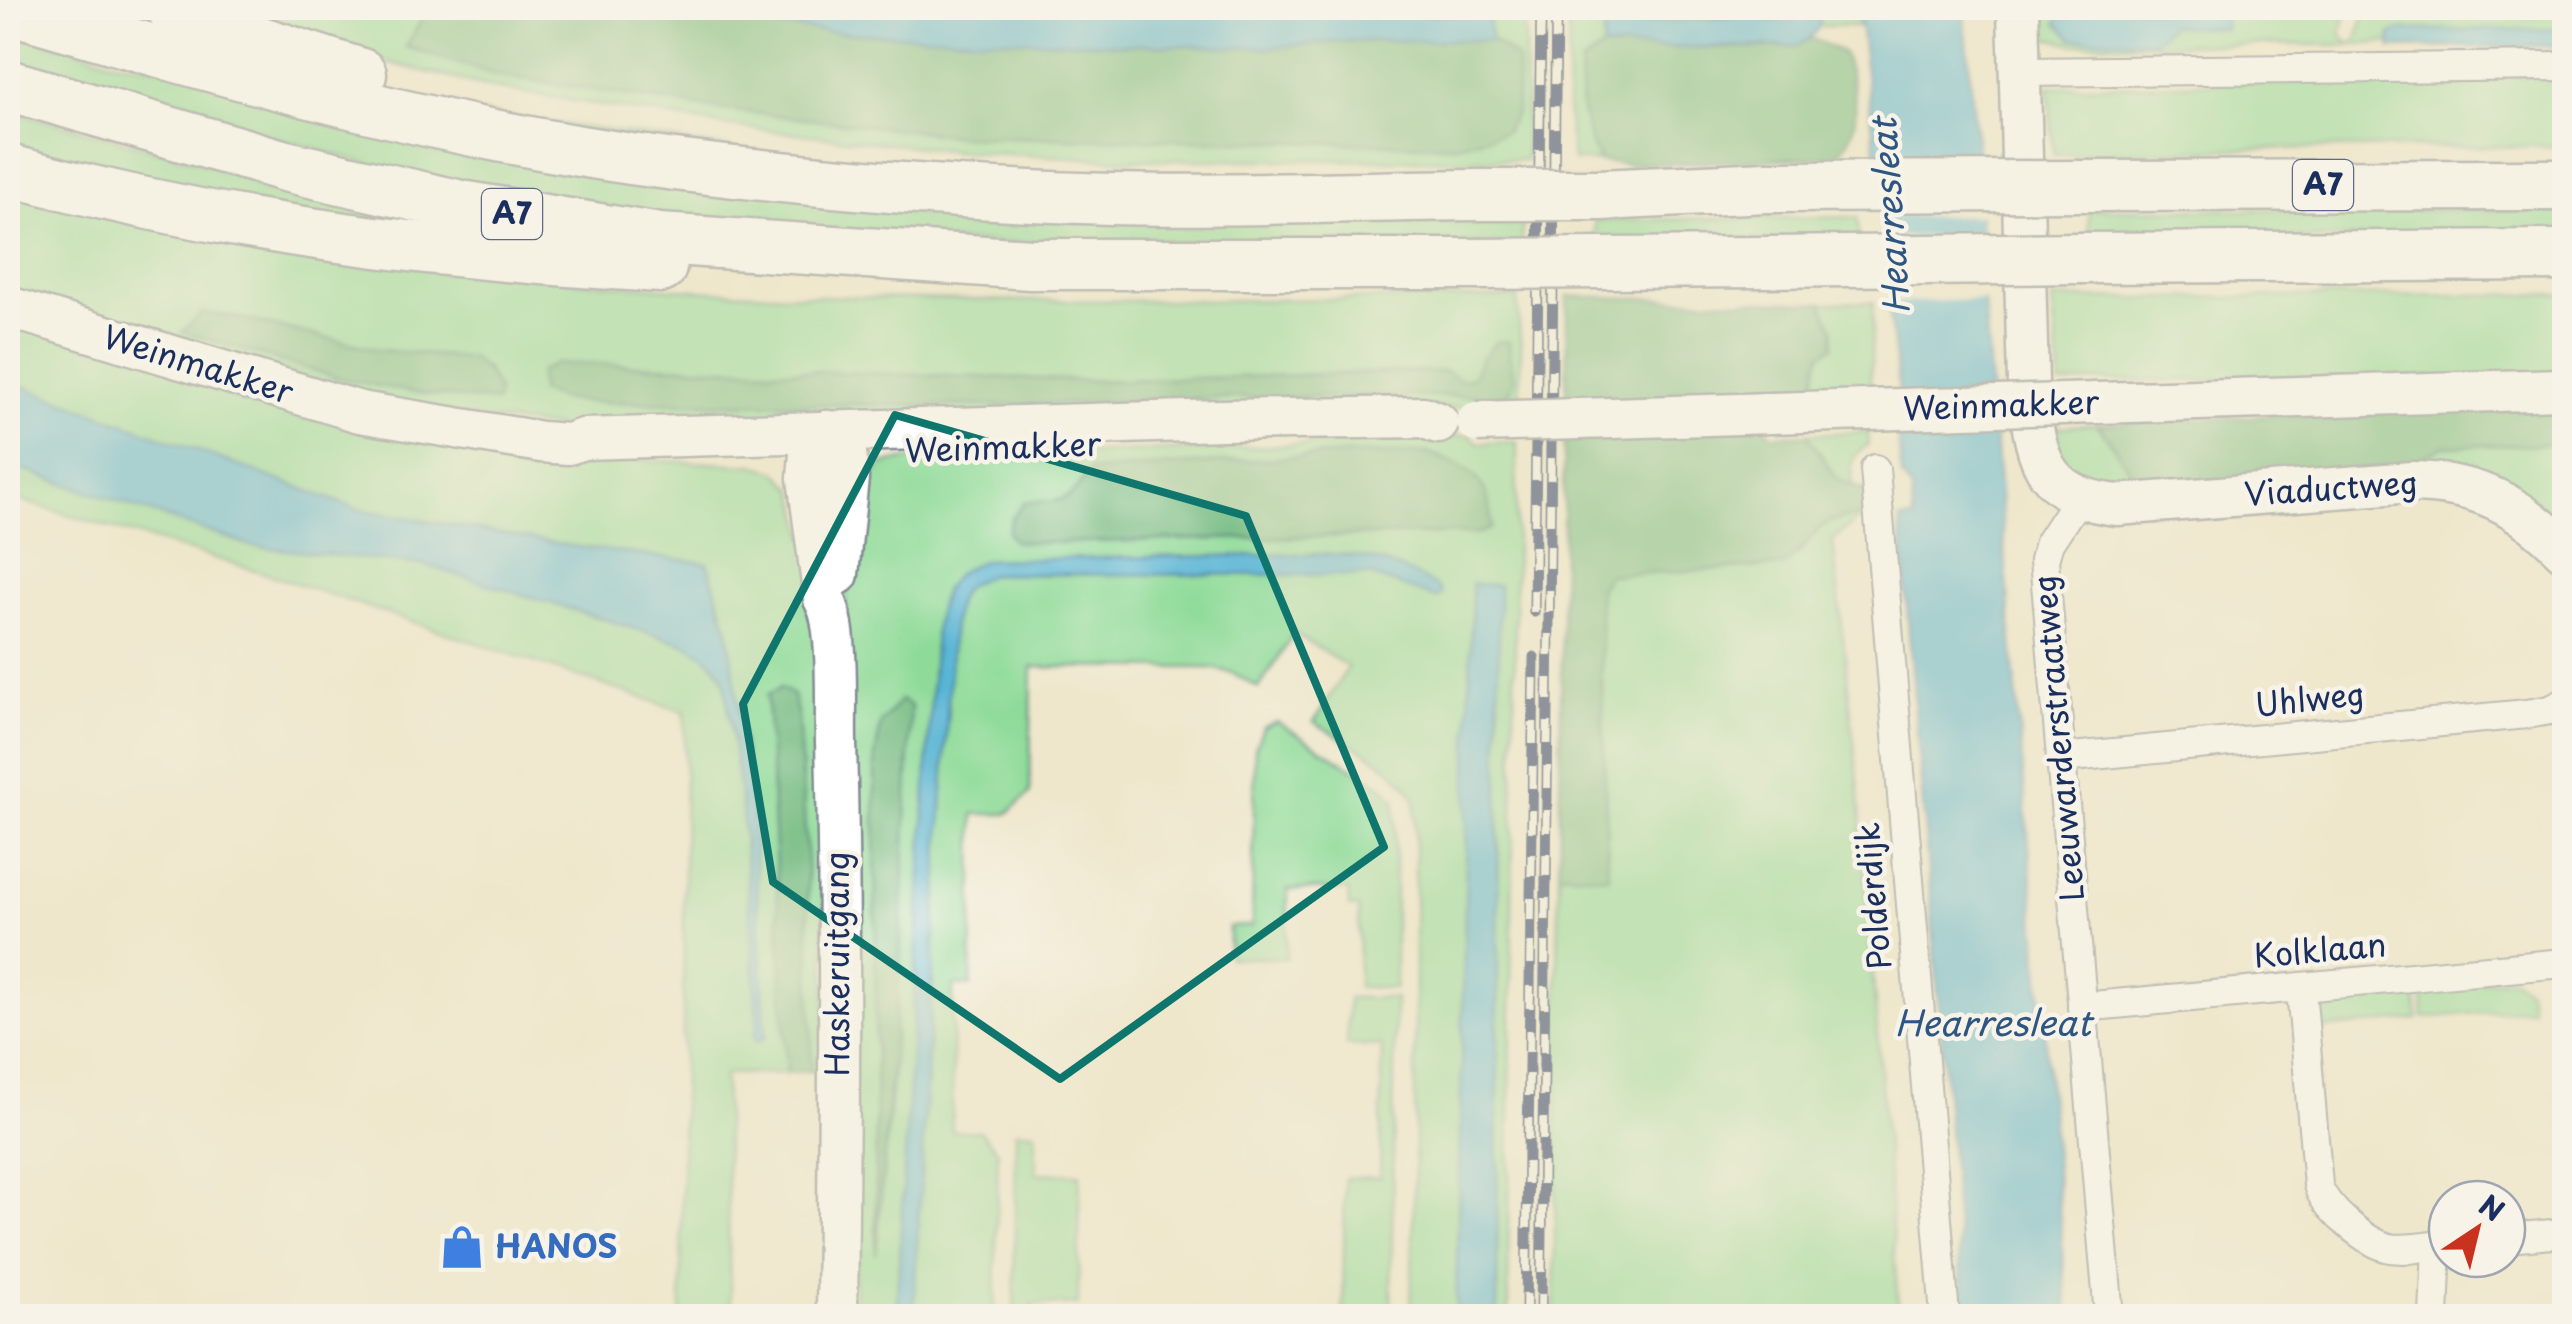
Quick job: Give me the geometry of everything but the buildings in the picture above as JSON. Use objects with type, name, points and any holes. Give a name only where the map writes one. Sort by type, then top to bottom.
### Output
[{"type":"highway","name":"A7","points":[[8,8],[252,80],[513,139],[673,165],[931,190],[1113,199],[1600,194],[1767,187],[2564,184]]},
{"type":"highway","name":"A7","points":[[172,8],[233,33],[339,67],[673,165]]},
{"type":"highway","name":"A7","points":[[8,85],[285,166],[461,206],[659,238],[1030,264],[2564,255]]},
{"type":"highway","name":"A7","points":[[8,170],[192,215],[415,249],[582,263],[888,278],[1030,264]]},
{"type":"main road","points":[[2018,8],[2024,334],[2032,431],[2046,471],[2079,498]]},
{"type":"main road","name":"Weinmakker","points":[[8,308],[360,412],[507,438],[568,444],[583,438],[827,446],[1322,436],[1423,430],[1438,424],[1478,422],[2564,388]]},
{"type":"main road","name":"Haskeruitgang","points":[[827,446],[848,478],[838,602],[832,612],[839,961],[837,1316]]},
{"type":"main road","name":"Viaductweg","points":[[2079,498],[2117,505],[2412,482],[2450,484],[2500,500],[2529,518],[2564,550]]},
{"type":"street","points":[[2019,72],[2564,66]]},
{"type":"street","name":"Polderdijk","points":[[1876,469],[1945,1316]]},
{"type":"street","name":"Leeuwarderstraatweg","points":[[2079,498],[2044,555],[2109,1316]]},
{"type":"street","name":"Uhlweg","points":[[2060,758],[2526,714],[2564,703]]},
{"type":"street","name":"Kolklaan","points":[[2082,1007],[2564,963]]},
{"type":"street","points":[[2300,988],[2321,1195],[2328,1205],[2380,1245],[2427,1245]]},
{"type":"street","points":[[2527,1236],[2564,1233]]},
{"type":"street","points":[[2434,1316],[2438,1279]]},
{"type":"highlighted area","points":[[895,415],[1246,516],[1384,847],[1060,1079],[773,882],[743,704]]},
{"type":"green space","points":[[213,8],[428,8],[407,47],[496,75],[726,110],[964,136],[1458,145],[1518,59],[1491,40],[1488,16],[1503,8],[1525,8],[1526,160],[1124,160],[964,152],[719,125],[489,87],[398,65]]},
{"type":"green space","points":[[428,8],[626,8],[720,21],[1120,44],[1266,48],[1348,41],[1491,40],[1518,59],[1517,112],[1505,132],[1458,145],[964,136],[726,110],[496,75],[406,47]]},
{"type":"green space","points":[[1399,8],[1503,8],[1488,16],[1403,13]]},
{"type":"green space","points":[[1569,8],[1747,8],[1747,16],[1604,25],[1603,48],[1581,64],[1583,114],[1600,161],[1573,161],[1567,107]]},
{"type":"green space","points":[[1819,8],[1858,8],[1859,26],[1820,26]]},
{"type":"green space","points":[[2044,8],[2062,8],[2058,23],[2073,39],[2154,40],[2171,25],[2225,29],[2226,10],[2212,8],[2347,8],[2341,34],[2350,45],[2073,44],[2044,37]]},
{"type":"green space","points":[[2366,8],[2564,8],[2564,29],[2401,30],[2391,34],[2391,42],[2350,45],[2357,39]]},
{"type":"green space","points":[[8,27],[109,60],[1217,217],[1523,220],[1522,244],[991,243],[760,234],[419,178],[8,63]]},
{"type":"green space","points":[[1810,38],[1843,52],[1852,82],[1854,126],[1838,157],[1632,165],[1600,161],[1583,114],[1581,64],[1603,48],[1797,46]]},
{"type":"green space","points":[[2564,75],[2564,146],[2054,155],[2048,87]]},
{"type":"green space","points":[[8,110],[455,230],[393,241],[8,160]]},
{"type":"green space","points":[[8,178],[583,282],[933,299],[1517,297],[1519,399],[1477,400],[1475,407],[583,430],[428,413],[8,292]],"holes":[[[202,313],[379,350],[470,358],[486,369],[498,390],[183,332]],[[1482,358],[1506,395],[1219,398],[996,406],[590,402],[596,364],[1098,381],[1444,371],[1462,380],[1473,377]]]},
{"type":"green space","points":[[2088,209],[2564,210],[2564,241],[2089,236]]},
{"type":"green space","points":[[1857,217],[1860,238],[1595,243],[1595,220]]},
{"type":"green space","points":[[2564,294],[2564,377],[2096,381],[2061,385],[2052,299]]},
{"type":"green space","points":[[1567,296],[1822,303],[1834,330],[1834,346],[1820,354],[1817,390],[1771,391],[1764,399],[1619,404],[1610,396],[1566,397]]},
{"type":"green space","points":[[1873,302],[1870,390],[1817,390],[1820,359],[1834,330],[1822,303]]},
{"type":"green space","points":[[202,313],[379,350],[470,358],[485,369],[498,391],[496,402],[416,393],[338,378],[182,332]]},
{"type":"green space","points":[[8,321],[533,455],[753,465],[776,471],[795,490],[819,596],[827,1070],[811,1071],[807,862],[798,717],[793,695],[767,696],[787,1073],[724,1074],[731,1316],[681,1316],[685,712],[271,575],[8,497],[8,465],[252,546],[425,565],[686,644],[704,656],[719,670],[725,683],[742,808],[757,1041],[765,1037],[752,811],[728,629],[708,564],[572,546],[357,509],[8,381]]},
{"type":"green space","points":[[1509,341],[1514,383],[1506,395],[1219,398],[996,406],[590,402],[540,391],[539,372],[555,364],[596,364],[1098,381],[1444,371],[1462,380],[1473,377],[1496,342]]},
{"type":"green space","points":[[2564,401],[2564,444],[2444,446],[2396,470],[2143,489],[2098,424]]},
{"type":"green space","points":[[2097,424],[2143,489],[2078,480],[2058,457],[2057,427]]},
{"type":"green space","points":[[1765,426],[1772,435],[1807,434],[1838,480],[1867,491],[1869,504],[1862,516],[1832,521],[1816,531],[1783,566],[1608,575],[1599,589],[1608,877],[1559,873],[1564,441],[1612,439],[1621,431]]},
{"type":"green space","points":[[1869,432],[1868,445],[1852,462],[1852,485],[1838,480],[1807,434]]},
{"type":"green space","points":[[1470,435],[1478,443],[1517,442],[1508,1316],[1497,1316],[1499,586],[1473,584],[1456,1316],[1411,1316],[1415,802],[1409,789],[1386,766],[1314,722],[1348,667],[1294,633],[1259,688],[1233,673],[1212,668],[1032,667],[1030,793],[1007,814],[974,814],[971,985],[953,986],[952,1131],[980,1131],[998,1151],[995,1316],[913,1316],[952,633],[960,594],[972,583],[994,574],[1369,575],[1401,585],[1436,586],[1384,563],[1328,554],[987,560],[963,570],[948,585],[935,630],[896,1316],[855,1316],[845,616],[847,556],[864,482],[884,464],[914,458],[1236,448]],"holes":[[[1429,453],[1491,527],[1479,533],[1039,543],[1024,503],[1063,499],[1089,471],[1346,454]],[[900,700],[911,706],[892,1081],[877,1241],[875,757]]]},
{"type":"green space","points":[[2564,444],[2564,533],[2499,480],[2469,468],[2396,470],[2444,446]]},
{"type":"green space","points":[[1429,453],[1457,464],[1476,478],[1488,498],[1491,528],[1480,533],[1039,543],[1013,541],[1008,532],[1024,502],[1063,499],[1076,490],[1089,471],[1346,454]]},
{"type":"green space","points":[[1862,516],[1833,540],[1858,781],[1899,1316],[1554,1316],[1559,873],[1608,876],[1599,589],[1608,575],[1799,554],[1825,525]]},
{"type":"green space","points":[[781,688],[793,695],[798,717],[812,1044],[811,1071],[787,1073],[767,695]]},
{"type":"green space","points":[[901,700],[911,706],[900,961],[876,1254],[875,757],[881,723]]},
{"type":"green space","points":[[1277,722],[1384,787],[1395,800],[1395,988],[1358,987],[1359,908],[1349,907],[1348,890],[1288,889],[1286,958],[1229,958],[1229,927],[1252,926],[1255,749],[1263,728]]},
{"type":"green space","points":[[2513,978],[2528,990],[2531,1008],[2424,1018],[2421,987]]},
{"type":"green space","points":[[2415,987],[2418,1019],[2323,1029],[2320,999]]},
{"type":"green space","points":[[1348,998],[1395,998],[1391,1316],[1343,1316],[1345,1178],[1380,1177],[1382,1046],[1347,1045]]},
{"type":"green space","points":[[1016,1131],[1036,1132],[1036,1173],[1080,1174],[1078,1305],[1033,1304],[1033,1316],[1014,1316]]},
{"type":"water","points":[[626,8],[1365,8],[1368,12],[1488,16],[1491,40],[1348,41],[1266,48],[1120,44],[846,33]]},
{"type":"water","points":[[1747,8],[1752,8],[1753,16],[1791,22],[1797,8],[1819,8],[1820,26],[1797,46],[1603,48],[1604,25],[1747,16]]},
{"type":"water","name":"Hearresleat","points":[[1858,8],[1964,8],[1978,160],[1983,290],[2068,1316],[1964,1316],[1900,520],[1913,519],[1912,491],[1902,477],[1898,440],[1900,400],[1887,292],[1883,211]]},
{"type":"water","points":[[2062,8],[2212,8],[2226,10],[2225,29],[2171,25],[2154,41],[2073,39],[2057,23]]},
{"type":"water","points":[[2564,29],[2564,46],[2391,48],[2391,34],[2401,30]]},
{"type":"water","points":[[8,381],[357,509],[572,546],[707,563],[728,629],[752,811],[766,1037],[757,1041],[754,1036],[758,1026],[742,808],[725,683],[710,660],[686,644],[425,565],[252,546],[8,465]]},
{"type":"water","points":[[1328,554],[1371,559],[1396,567],[1436,586],[1441,596],[1436,598],[1369,575],[994,574],[972,583],[960,594],[952,633],[913,1316],[896,1316],[935,630],[948,585],[963,570],[987,560]]},
{"type":"water","points":[[1472,584],[1499,585],[1497,1316],[1456,1316]]},
{"type":"pier","points":[[1983,155],[1986,215],[1878,217],[1870,157]]},
{"type":"pier","points":[[1987,236],[1989,300],[1883,302],[1879,237]]},
{"type":"railway","points":[[1534,612],[1541,8]]},
{"type":"railway","points":[[1541,1316],[1556,8]]},
{"type":"railway","points":[[1526,1316],[1534,657]]},
{"type":"place","name":"HANOS","points":[[462,1247]]}]
